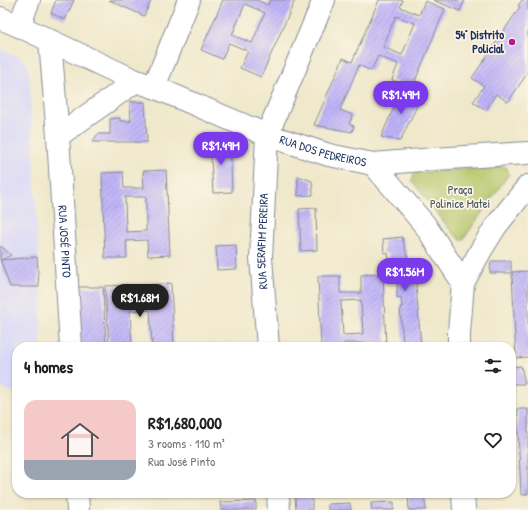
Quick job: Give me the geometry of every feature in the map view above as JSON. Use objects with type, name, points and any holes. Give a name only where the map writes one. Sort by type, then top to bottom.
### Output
[{"type":"street","points":[[9,22],[29,0]]},
{"type":"street","points":[[58,136],[145,84],[189,0]]},
{"type":"street","points":[[267,135],[324,0]]},
{"type":"street","name":"RUA DOS PEDREIROS","points":[[9,22],[145,84],[267,135],[329,155],[373,164],[528,153]]},
{"type":"street","name":"RUA JOSÉ PINTO","points":[[50,41],[58,136],[71,342]]},
{"type":"street","name":"RUA SERAFIM PEREIRA","points":[[267,135],[261,258],[268,342]]},
{"type":"street","points":[[373,164],[425,225],[463,283]]},
{"type":"street","points":[[459,342],[463,283],[496,226],[528,186]]},
{"type":"street","points":[[77,498],[78,510]]},
{"type":"street","points":[[278,498],[279,510]]},
{"type":"street","points":[[463,498],[464,510]]},
{"type":"shaded area","points":[[0,49],[27,63],[29,72],[41,300],[41,342],[12,342],[12,392],[0,387]]},
{"type":"green space","name":"Praça Polinice Matei","points":[[502,166],[507,168],[509,174],[462,241],[451,231],[412,181],[414,173]]},
{"type":"building","points":[[56,0],[74,0],[65,20],[51,13]]},
{"type":"building","points":[[109,0],[150,0],[151,1],[144,16]]},
{"type":"building","points":[[223,0],[257,0],[268,5],[270,0],[295,0],[261,77],[240,68],[248,51],[229,43],[222,59],[201,50]],"holes":[[[245,4],[265,13],[252,43],[232,35]]]},
{"type":"building","points":[[379,0],[403,0],[400,7],[419,15],[425,1],[445,9],[412,88],[392,80],[398,64],[378,56],[371,71],[359,65],[340,110],[353,115],[349,124],[354,126],[352,132],[314,125],[343,58],[352,62]],"holes":[[[396,16],[415,23],[402,55],[383,47]]]},
{"type":"building","points":[[433,0],[465,0],[460,11]]},
{"type":"building","name":"54° Distrito Policial","points":[[522,0],[528,0],[528,72],[508,102],[496,94],[486,110],[473,102],[484,86],[472,78],[520,7],[518,6]]},
{"type":"building","points":[[402,89],[422,96],[400,141],[381,137]]},
{"type":"building","points":[[130,102],[145,102],[147,142],[92,142],[98,134],[110,134],[110,119],[120,118],[120,121],[131,121]]},
{"type":"building","points":[[230,139],[232,192],[213,193],[210,141]]},
{"type":"building","points":[[166,170],[170,255],[148,256],[147,240],[126,241],[127,258],[105,258],[102,173],[123,172],[124,188],[144,188],[143,171]],"holes":[[[125,197],[146,197],[146,231],[126,232]]]},
{"type":"building","points":[[298,176],[312,181],[313,195],[298,196]]},
{"type":"building","points":[[316,208],[317,250],[301,251],[299,209]]},
{"type":"building","points":[[402,237],[407,255],[415,272],[421,342],[403,342],[400,307],[402,307],[401,297],[397,298],[397,272],[408,271],[405,262],[390,265],[388,253],[384,253],[383,239]]},
{"type":"building","points":[[236,245],[237,269],[217,270],[216,246]]},
{"type":"building","points":[[1,246],[11,255],[1,260],[37,257],[39,287],[10,287],[0,259]]},
{"type":"building","points":[[491,261],[511,261],[511,273],[490,273]]},
{"type":"building","points":[[528,271],[528,357],[516,358],[512,272]]},
{"type":"building","points":[[383,274],[386,342],[321,342],[318,276],[340,276],[340,293],[361,293],[361,275]],"holes":[[[361,300],[363,334],[343,335],[341,301]]]},
{"type":"building","points":[[171,283],[174,342],[152,342],[150,310],[130,311],[132,342],[109,342],[105,286],[128,285],[129,303],[150,301],[149,285]]},
{"type":"building","points":[[78,287],[103,287],[106,342],[79,342]]},
{"type":"building","points":[[516,366],[521,366],[525,384],[516,384]]},
{"type":"building","points":[[517,409],[528,409],[528,494],[521,495]]},
{"type":"building","points":[[295,498],[312,498],[312,510],[296,510]]},
{"type":"building","points":[[408,498],[425,498],[426,510],[409,510]]},
{"type":"building","points":[[256,501],[256,510],[221,510],[220,502]]},
{"type":"building","points":[[394,502],[394,510],[372,510],[371,503]]},
{"type":"building","points":[[350,503],[351,510],[328,510],[328,504]]},
{"type":"place","name":"54° Distrito Policial","points":[[512,42]]}]
